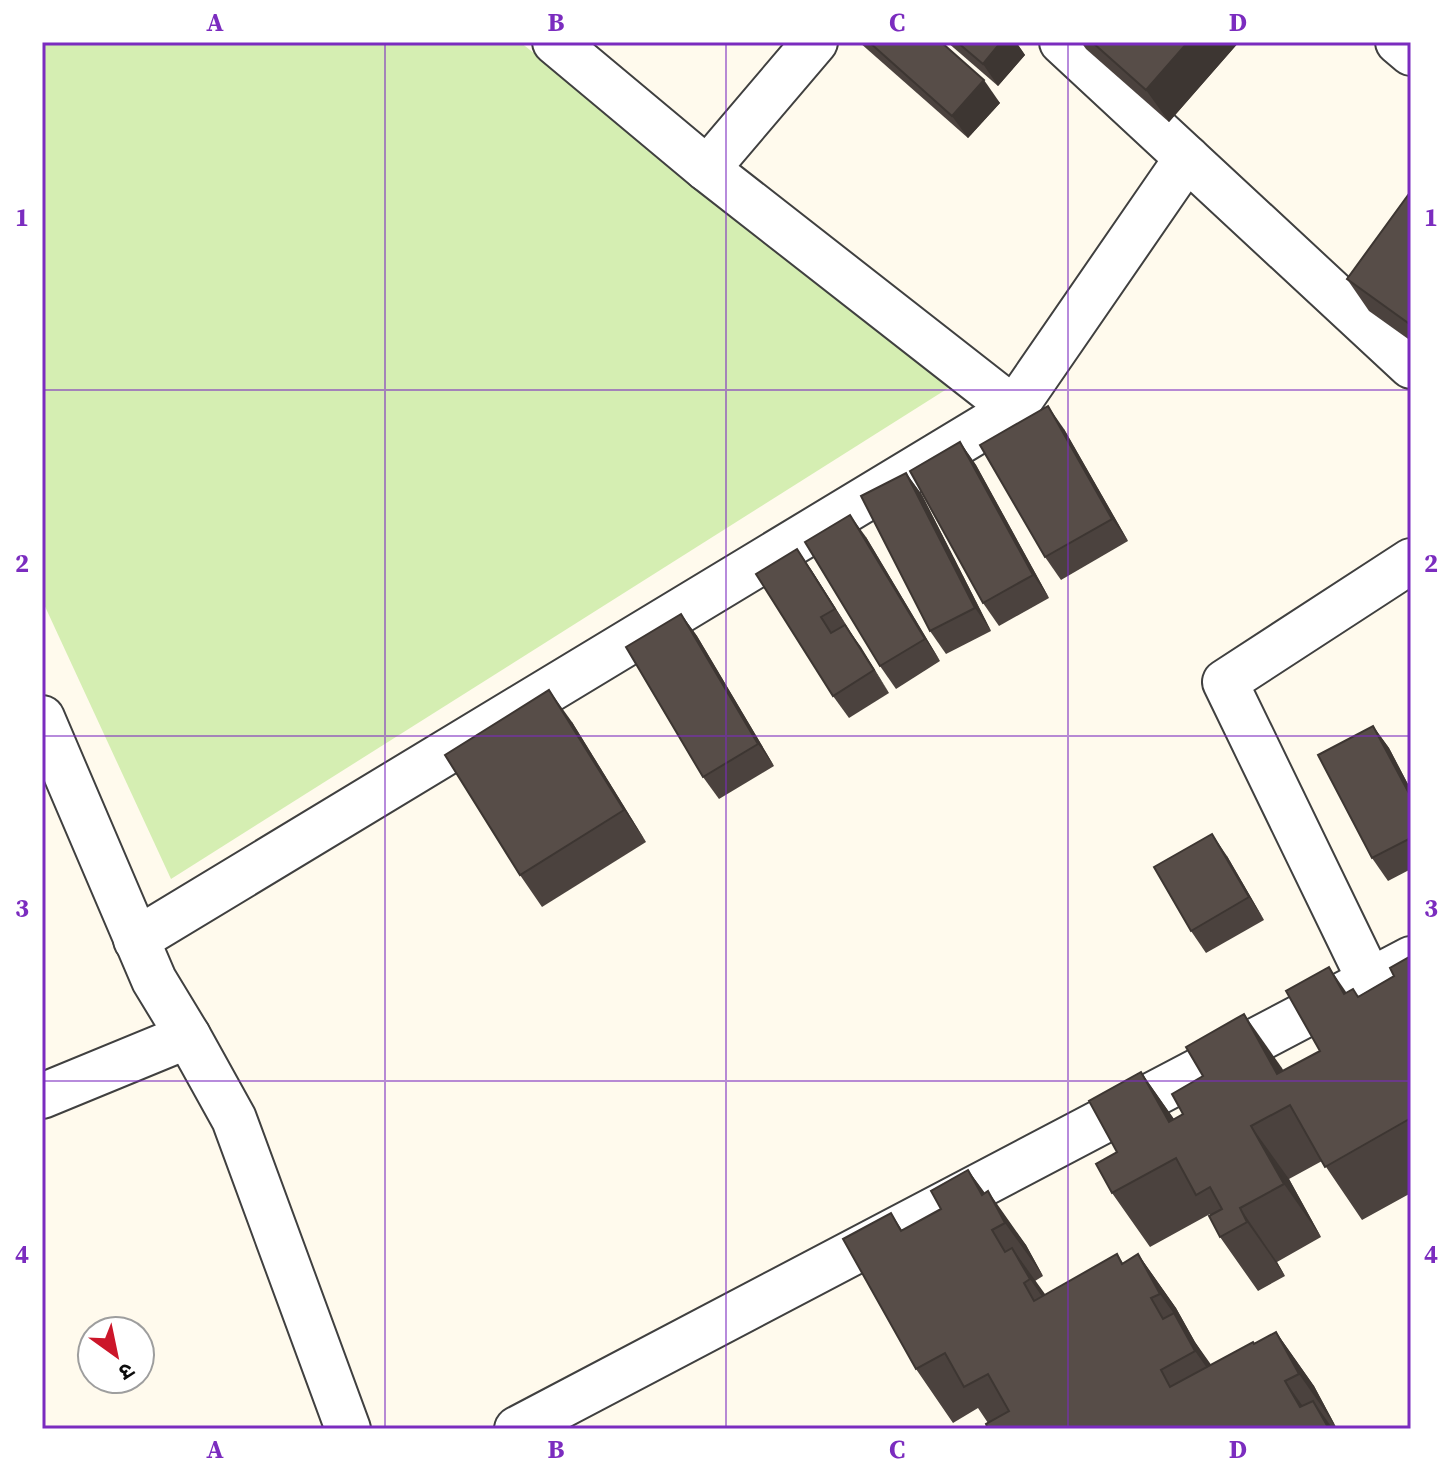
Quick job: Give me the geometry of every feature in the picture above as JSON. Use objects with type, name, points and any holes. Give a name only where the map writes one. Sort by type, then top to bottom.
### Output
[{"type":"street","points":[[555,42],[707,169],[1014,409]]},
{"type":"street","points":[[707,169],[815,42]]},
{"type":"street","points":[[1062,42],[1411,366]]},
{"type":"street","points":[[1398,42],[1411,53]]},
{"type":"street","points":[[136,940],[1014,409],[1187,158]]},
{"type":"street","points":[[1370,981],[1225,682],[1411,561]]},
{"type":"street","points":[[42,718],[154,980],[234,1119],[348,1429]]},
{"type":"street","points":[[517,1429],[1411,959]]},
{"type":"street","points":[[42,1096],[188,1036]]},
{"type":"green space","points":[[42,42],[520,42],[950,387],[171,879],[42,600]]},
{"type":"building","points":[[869,42],[941,42],[984,80],[952,116]]},
{"type":"building","points":[[957,42],[1001,42],[983,64]]},
{"type":"building","points":[[1092,42],[1188,42],[1146,90]]},
{"type":"building","points":[[1411,191],[1411,325],[1347,279]]},
{"type":"building","points":[[1048,406],[1112,519],[1045,557],[980,445]]},
{"type":"building","points":[[960,442],[1033,575],[983,603],[910,471]]},
{"type":"building","points":[[906,473],[975,608],[930,631],[861,496]]},
{"type":"building","points":[[850,515],[925,639],[880,666],[805,542]]},
{"type":"building","points":[[797,549],[835,609],[821,617],[831,633],[845,625],[874,670],[833,696],[756,574]]},
{"type":"building","points":[[681,614],[758,744],[703,777],[626,647]]},
{"type":"building","points":[[549,690],[624,810],[520,875],[445,755]]},
{"type":"building","points":[[1373,726],[1411,797],[1411,838],[1372,858],[1318,755]]},
{"type":"building","points":[[1212,834],[1249,897],[1191,931],[1154,867]]},
{"type":"building","points":[[1411,956],[1411,1118],[1325,1167],[1290,1105],[1251,1126],[1284,1184],[1240,1208],[1247,1222],[1220,1237],[1209,1216],[1222,1209],[1210,1187],[1196,1195],[1176,1158],[1112,1193],[1096,1164],[1117,1152],[1089,1101],[1141,1072],[1169,1122],[1183,1114],[1172,1094],[1203,1076],[1186,1047],[1244,1014],[1277,1074],[1320,1051],[1286,991],[1329,967],[1344,994],[1353,989],[1358,997],[1394,976],[1390,968]]},
{"type":"building","points":[[968,1170],[982,1195],[988,1191],[1005,1223],[992,1230],[1005,1252],[1012,1248],[1030,1279],[1024,1283],[1034,1301],[1117,1254],[1122,1264],[1138,1254],[1160,1294],[1151,1298],[1163,1319],[1174,1313],[1195,1351],[1161,1370],[1170,1387],[1276,1332],[1299,1374],[1285,1381],[1300,1407],[1313,1401],[1329,1429],[988,1429],[986,1424],[1009,1411],[988,1374],[964,1387],[945,1353],[916,1369],[843,1239],[891,1213],[901,1231],[941,1209],[931,1191]]}]
